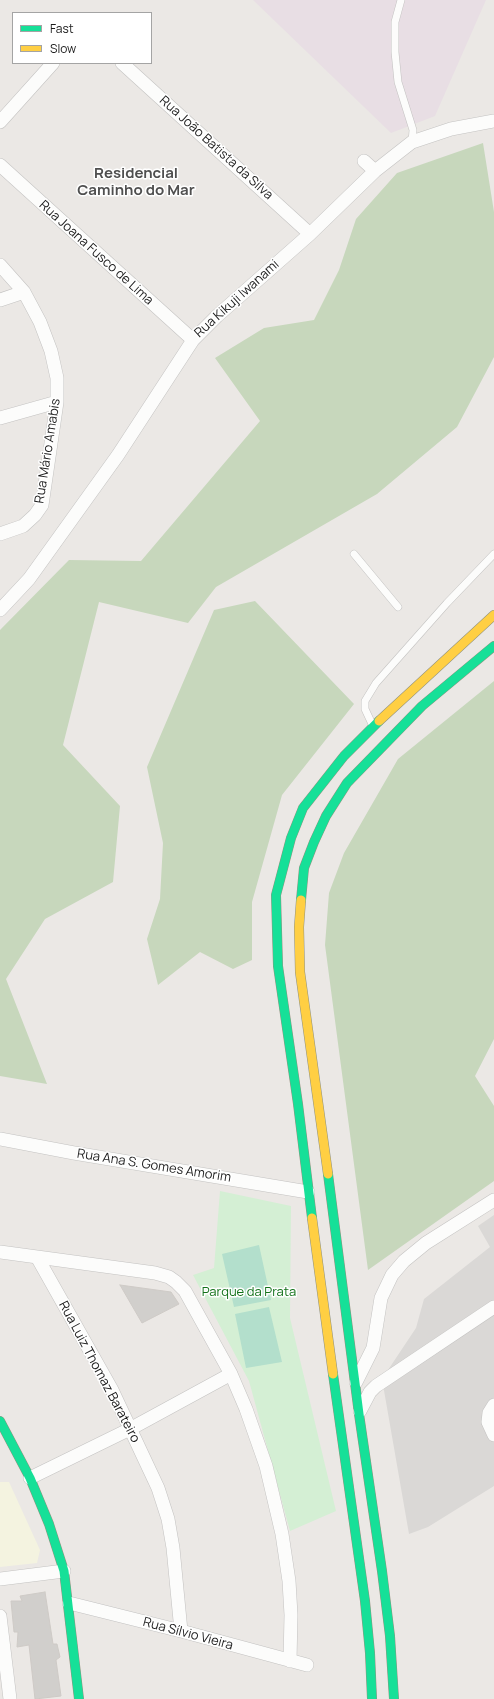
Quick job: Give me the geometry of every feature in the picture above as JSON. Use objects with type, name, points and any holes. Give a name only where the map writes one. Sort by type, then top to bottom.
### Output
[{"type":"main road","points":[[372,1699],[366,1600],[339,1416],[308,1192],[295,1081],[278,966],[276,896],[290,838],[303,808],[344,756],[373,726],[494,615]]},
{"type":"main road","points":[[394,1699],[390,1636],[355,1384],[315,1072],[300,972],[299,926],[304,868],[326,816],[347,783],[422,706],[494,646]]},
{"type":"main road","points":[[0,1421],[30,1478],[49,1524],[64,1571],[69,1603],[79,1699]]},
{"type":"street","points":[[0,122],[52,64]]},
{"type":"street","name":"Rua João Batista da Silva","points":[[123,64],[310,234]]},
{"type":"street","name":"Rua Kikuji Iwanami","points":[[0,610],[29,578],[118,454],[193,340],[217,316],[310,234],[375,171],[412,142],[451,129],[494,121]]},
{"type":"street","points":[[364,161],[375,171]]},
{"type":"street","name":"Rua Joana Fusco de Lima","points":[[0,165],[193,340]]},
{"type":"street","name":"Rua Mário Amabis","points":[[0,265],[24,292],[40,322],[52,351],[57,378],[57,402],[42,505],[35,515],[23,526],[0,534]]},
{"type":"street","points":[[0,300],[24,292]]},
{"type":"street","points":[[0,418],[57,402]]},
{"type":"street","name":"Rua Ana S. Gomes Amorim","points":[[0,1139],[74,1153],[308,1192]]},
{"type":"street","points":[[355,1384],[373,1348],[381,1298],[392,1275],[404,1261],[426,1243],[494,1200]]},
{"type":"street","points":[[0,1252],[155,1273],[169,1277],[185,1291],[230,1374],[246,1409],[264,1460],[279,1521],[289,1581],[291,1615],[290,1661]]},
{"type":"street","name":"Rua Luiz Thomaz Barateiro","points":[[37,1257],[112,1390],[158,1488],[168,1519],[173,1548],[180,1631]]},
{"type":"street","points":[[339,1416],[359,1414],[366,1398],[376,1386],[494,1307]]},
{"type":"street","points":[[30,1478],[130,1429],[230,1374]]},
{"type":"street","points":[[494,1405],[489,1413],[488,1422],[494,1435]]},
{"type":"street","points":[[0,1580],[64,1571]]},
{"type":"street","name":"Rua Sílvio Vieira","points":[[69,1603],[307,1665]]},
{"type":"street","points":[[0,1616],[10,1699]]},
{"type":"lane","points":[[401,0],[395,22],[395,52],[398,82],[413,130],[412,142]]},
{"type":"lane","points":[[354,554],[398,607]]},
{"type":"lane","points":[[373,726],[364,709],[365,701],[376,682],[447,603],[494,554]]},
{"type":"shaded area","points":[[253,0],[486,0],[435,116],[391,133]]},
{"type":"shaded area","points":[[483,143],[494,212],[494,357],[457,427],[377,494],[216,587],[188,623],[99,602],[63,745],[120,806],[113,882],[45,919],[6,979],[47,1084],[0,1076],[0,630],[69,560],[141,561],[260,421],[215,358],[264,328],[314,320],[339,270],[356,219],[397,173]]},
{"type":"shaded area","points":[[255,601],[354,704],[282,795],[252,902],[252,960],[233,969],[200,952],[158,985],[147,939],[160,899],[163,843],[147,767],[214,610]]},
{"type":"shaded area","points":[[494,681],[494,1039],[475,1076],[494,1106],[494,1181],[368,1270],[325,945],[329,893],[344,853],[398,759]]},
{"type":"shaded area","points":[[494,1215],[494,1486],[428,1527],[409,1534],[382,1379],[416,1328],[424,1299],[490,1247],[478,1226]]},
{"type":"shaded area","points":[[0,1482],[9,1482],[40,1550],[37,1563],[0,1567]]},
{"type":"green space","name":"Parque da Prata","points":[[220,1191],[291,1206],[290,1318],[336,1511],[290,1531],[249,1381],[193,1275],[214,1268]]},
{"type":"green space","points":[[259,1245],[271,1300],[234,1307],[222,1254]]},
{"type":"green space","points":[[269,1307],[282,1362],[246,1368],[235,1314]]},
{"type":"building","points":[[120,1285],[171,1292],[179,1304],[142,1323]]},
{"type":"building","points":[[45,1592],[53,1644],[57,1644],[60,1657],[56,1660],[61,1696],[35,1699],[29,1645],[17,1647],[18,1632],[14,1632],[11,1601],[22,1601],[20,1596]]},
{"type":"traffic: fast","points":[[301,900],[304,868],[314,842],[326,816],[347,783],[422,706],[494,646]]},
{"type":"traffic: fast","points":[[312,1218],[298,1104],[278,966],[276,895],[291,838],[303,808],[344,756],[379,721]]},
{"type":"traffic: fast","points":[[328,1174],[359,1414],[382,1571],[390,1636],[394,1699]]},
{"type":"traffic: fast","points":[[333,1374],[365,1601],[370,1653],[372,1699]]},
{"type":"traffic: fast","points":[[0,1421],[30,1478],[49,1524],[64,1571],[79,1699]]},
{"type":"traffic: slow","points":[[379,721],[494,615]]},
{"type":"traffic: slow","points":[[301,900],[299,927],[300,972],[328,1174]]},
{"type":"traffic: slow","points":[[312,1218],[333,1374]]},
{"type":"district","name":"Residencial Caminho do Mar","points":[[136,182]]}]
